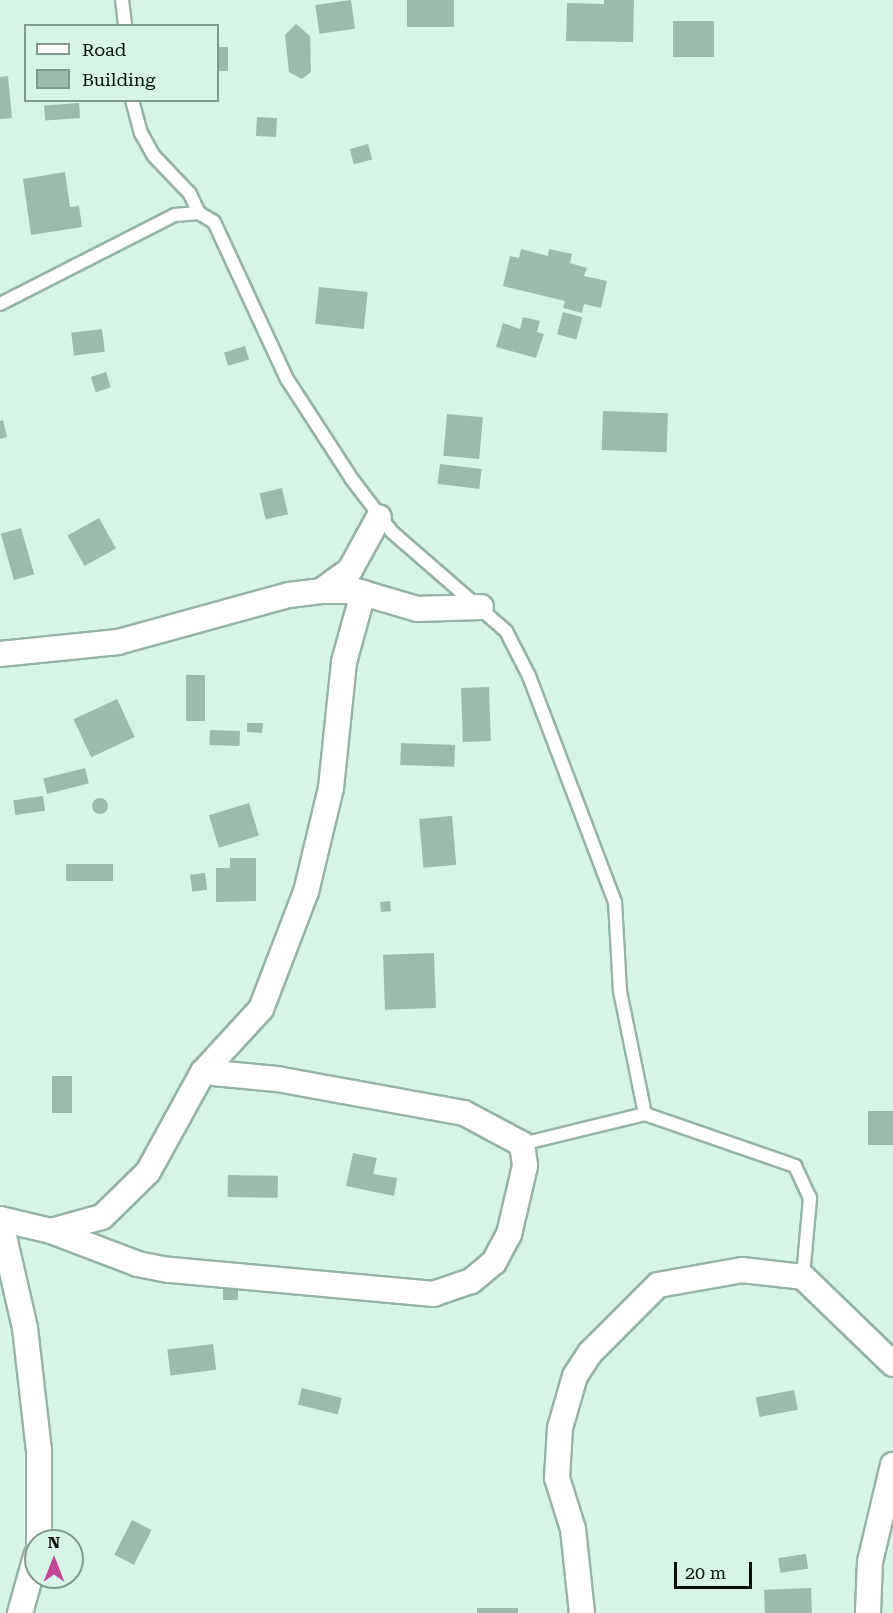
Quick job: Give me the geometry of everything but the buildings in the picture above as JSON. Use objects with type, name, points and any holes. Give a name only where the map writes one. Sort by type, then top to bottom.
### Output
[{"type":"street","points":[[321,591],[350,570],[379,517]]},
{"type":"street","points":[[0,654],[118,642],[289,595],[321,591],[363,593],[417,609],[481,607]]},
{"type":"street","points":[[51,1231],[102,1217],[124,1199],[148,1172],[202,1072],[261,1009],[306,892],[328,805],[344,662],[363,593]]},
{"type":"street","points":[[39,1529],[39,1450],[31,1374],[15,1270],[0,1219],[51,1231],[138,1264],[168,1270],[434,1294],[478,1277],[503,1249],[524,1173],[522,1144],[464,1113],[277,1079],[202,1072]]},
{"type":"street","points":[[582,1613],[573,1529],[557,1470],[566,1405],[590,1353],[658,1285],[742,1270],[802,1277],[893,1364]]},
{"type":"street","points":[[868,1613],[870,1562],[893,1465]]},
{"type":"street","points":[[20,1613],[27,1589]]},
{"type":"lane","points":[[122,0],[125,24]]},
{"type":"lane","points":[[133,102],[141,133],[154,156],[190,194],[199,213],[214,222],[230,247],[287,379],[379,517],[506,631],[530,676],[615,902],[620,991],[645,1114]]},
{"type":"lane","points":[[0,304],[165,220],[199,213]]},
{"type":"lane","points":[[522,1144],[645,1114],[795,1166],[810,1198],[802,1277]]}]
